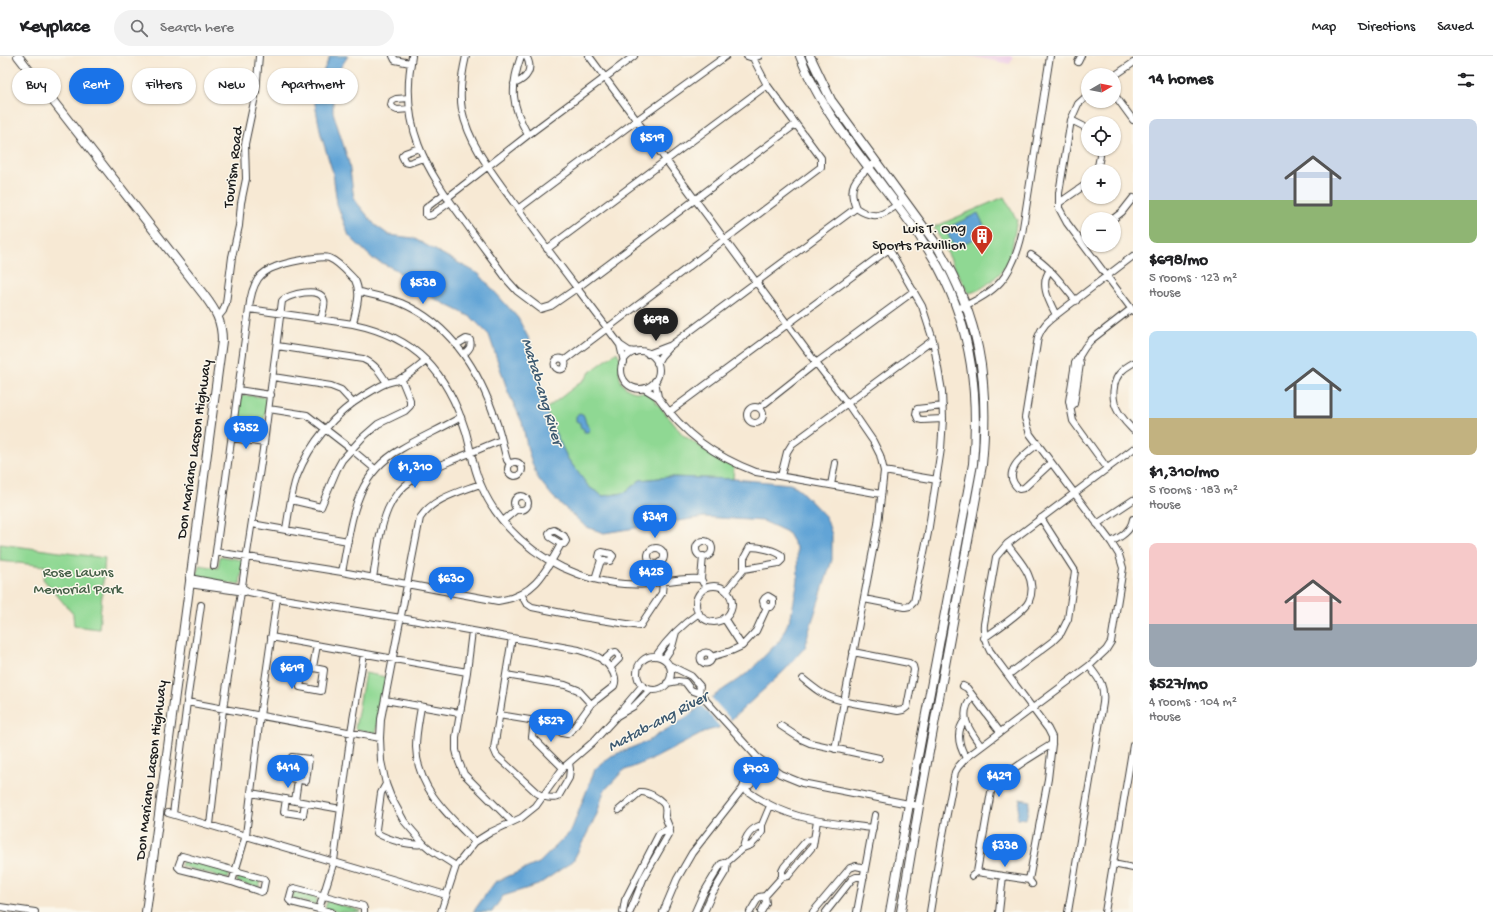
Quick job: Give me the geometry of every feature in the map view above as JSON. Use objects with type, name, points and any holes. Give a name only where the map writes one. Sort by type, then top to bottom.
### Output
[{"type":"street","name":"Don Mariano Lacson Highway","points":[[18,56],[204,295],[218,317],[222,328],[222,341],[192,582],[146,912]]},
{"type":"street","name":"Tourism Road","points":[[218,317],[223,311],[226,303],[232,257],[239,226],[246,179],[245,144],[250,127],[256,92],[259,56]]},
{"type":"street","points":[[393,56],[395,60],[410,63]]},
{"type":"street","points":[[412,56],[410,63],[409,98],[413,128],[419,148],[432,176],[508,281],[517,291],[541,309],[547,308],[577,288],[796,124]]},
{"type":"street","points":[[466,56],[462,77],[462,110],[473,140],[488,166],[518,209],[620,345],[630,351],[648,354],[654,358],[659,369],[658,376],[651,386],[645,388],[635,388],[626,382],[622,372],[624,362],[628,356],[635,352]]},
{"type":"street","points":[[521,56],[514,84],[513,101],[516,111],[528,135]]},
{"type":"street","points":[[514,84],[522,81],[529,73],[530,63],[526,56]]},
{"type":"street","points":[[589,56],[726,239],[816,364],[847,403],[878,448],[884,472],[878,524],[835,749]]},
{"type":"street","points":[[447,198],[634,56]]},
{"type":"street","points":[[518,209],[726,56]]},
{"type":"street","points":[[800,56],[811,82],[823,104],[872,165],[904,200],[934,241],[946,261],[966,305],[979,349],[985,391],[985,434],[982,465],[901,912]]},
{"type":"street","points":[[810,56],[831,100],[938,267],[948,286],[957,309],[970,352],[973,372],[976,413],[973,464],[890,912]]},
{"type":"street","points":[[957,309],[982,298],[993,290],[1011,268],[1018,252],[1050,56]]},
{"type":"street","points":[[565,360],[818,171],[821,167],[820,158],[767,85],[753,57]]},
{"type":"street","points":[[1121,71],[1133,63]]},
{"type":"street","points":[[811,82],[820,78]]},
{"type":"street","points":[[547,249],[767,85]]},
{"type":"street","points":[[409,98],[396,99],[391,105],[392,108],[396,110],[410,109]]},
{"type":"street","points":[[1081,101],[1078,104],[1071,120],[1059,193],[1061,214],[1081,242]]},
{"type":"street","points":[[1121,104],[1133,120]]},
{"type":"street","points":[[1071,120],[1081,125]]},
{"type":"street","points":[[419,148],[405,153],[402,156],[403,160],[409,163],[423,158]]},
{"type":"street","points":[[872,165],[859,176],[853,184],[852,194],[856,208],[866,214],[883,214],[904,200]]},
{"type":"street","points":[[1059,203],[1081,188]]},
{"type":"street","points":[[1121,213],[1133,198]]},
{"type":"street","points":[[657,363],[670,346],[856,208]]},
{"type":"street","points":[[668,412],[889,248],[922,306],[933,340],[941,378],[943,406],[941,449],[937,480],[914,602],[910,606],[905,607],[864,599]]},
{"type":"street","points":[[1089,252],[1132,310],[1091,340],[1085,347],[1079,358],[1080,364],[1074,385],[1074,404],[1071,407],[1073,421],[1107,468]]},
{"type":"street","points":[[1031,255],[1043,262],[1076,301]]},
{"type":"street","points":[[930,912],[955,772],[958,767],[966,758],[981,746],[1089,666],[1106,650],[1111,642],[1123,568],[1119,555],[1075,493],[1030,434],[1025,418],[1038,336],[1045,323],[1076,301],[1133,256]]},
{"type":"street","points":[[214,566],[249,309],[254,284],[264,273],[276,266],[320,257],[328,257],[355,280],[360,292],[353,324]]},
{"type":"street","points":[[1050,270],[1047,274],[1045,287],[1056,315]]},
{"type":"street","points":[[210,825],[223,709],[244,591],[247,556],[271,395],[282,301],[285,297],[313,291],[318,292],[324,298],[325,302],[321,319]]},
{"type":"street","points":[[760,408],[914,291]]},
{"type":"street","points":[[360,292],[402,304],[418,313],[441,329],[464,354],[480,380],[497,423],[506,460],[510,464]]},
{"type":"street","points":[[249,309],[353,324],[381,331],[415,349],[426,360],[448,390],[461,418],[480,484],[488,500],[503,521],[526,545],[551,562],[595,579],[630,584],[663,582],[687,578],[701,579]]},
{"type":"street","points":[[456,345],[466,339],[470,340],[470,349],[464,354]]},
{"type":"street","points":[[781,476],[787,452],[792,444],[933,340]]},
{"type":"street","points":[[620,345],[624,362]]},
{"type":"street","points":[[277,346],[363,359],[371,362],[379,370],[386,383]]},
{"type":"street","points":[[648,354],[670,346]]},
{"type":"street","points":[[286,530],[294,486],[301,467],[307,454],[333,420],[354,402],[386,383],[401,378],[414,371],[426,360]]},
{"type":"street","points":[[1133,363],[1122,370],[1113,387],[1116,407],[1119,414],[1133,430]]},
{"type":"street","points":[[273,378],[331,386],[341,390],[354,402]]},
{"type":"street","points":[[291,500],[321,507],[337,469],[351,449],[378,424],[405,411],[410,406],[410,400],[401,378]]},
{"type":"street","points":[[655,381],[658,396],[668,412],[681,426],[716,453],[756,472],[882,494]]},
{"type":"street","points":[[645,388],[658,396]]},
{"type":"street","points":[[238,390],[271,395]]},
{"type":"street","points":[[943,406],[917,409],[916,414],[918,419],[922,420],[943,419]]},
{"type":"street","points":[[269,409],[303,414],[326,429],[375,469]]},
{"type":"street","points":[[342,572],[356,503],[360,492],[375,469],[401,449],[461,418]]},
{"type":"street","points":[[232,438],[264,443]]},
{"type":"street","points":[[373,578],[383,522],[388,508],[404,486],[424,472],[501,440]]},
{"type":"street","points":[[1038,444],[1023,456],[1013,468],[1011,478],[1014,483],[1019,489],[1024,488],[1051,463]]},
{"type":"street","points":[[977,872],[1030,882],[1048,779],[1052,744],[1052,737],[1048,729],[990,651],[984,638],[984,624],[996,557],[1007,544],[1133,449]]},
{"type":"street","points":[[831,485],[835,463]]},
{"type":"street","points":[[884,472],[937,480]]},
{"type":"street","points":[[456,866],[424,844],[404,821],[386,784],[381,761],[380,738],[385,700],[406,584],[420,518],[431,504],[480,484]]},
{"type":"street","points":[[1097,524],[1133,500]]},
{"type":"street","points":[[503,521],[517,509]]},
{"type":"street","points":[[1008,675],[1053,641],[1061,633],[1068,619],[1075,571],[1041,518]]},
{"type":"street","points":[[1111,542],[1123,535],[1132,524],[1133,519]]},
{"type":"street","points":[[252,524],[348,540]]},
{"type":"street","points":[[216,552],[342,572],[498,601],[521,594],[539,580],[561,544]]},
{"type":"street","points":[[984,638],[1022,610],[1029,603],[1031,597],[1032,590],[1029,576],[1007,544]]},
{"type":"street","points":[[726,591],[744,569],[744,558],[750,547],[770,551],[782,556],[782,560],[779,563],[744,569]]},
{"type":"street","points":[[703,556],[701,579],[706,588]]},
{"type":"street","points":[[595,579],[601,560]]},
{"type":"street","points":[[521,594],[529,606],[532,607],[640,626],[659,598],[663,588],[660,562]]},
{"type":"street","points":[[192,582],[579,650],[598,657],[615,675],[616,681],[614,686],[591,704],[567,734],[553,725],[499,715]]},
{"type":"street","points":[[716,586],[726,591],[731,602],[731,608],[728,614],[724,618],[713,622],[702,618],[696,602],[698,596],[706,588],[716,586]]},
{"type":"street","points":[[232,882],[246,835],[260,716],[277,598]]},
{"type":"street","points":[[201,605],[171,813],[446,895]]},
{"type":"street","points":[[711,657],[742,646],[756,631],[767,607]]},
{"type":"street","points":[[656,656],[670,636],[685,622],[699,613]]},
{"type":"street","points":[[724,618],[742,646]]},
{"type":"street","points":[[472,631],[467,672],[459,713],[456,750],[464,774],[512,822]]},
{"type":"street","points":[[664,659],[672,647],[676,632]]},
{"type":"street","points":[[271,637],[467,672]]},
{"type":"street","points":[[512,638],[494,742],[494,749],[497,756],[537,793],[544,797],[555,798],[560,795],[569,778],[569,763]]},
{"type":"street","points":[[313,667],[317,645]]},
{"type":"street","points":[[603,661],[612,653],[616,652],[619,658],[610,668]]},
{"type":"street","points":[[803,679],[820,692],[844,701],[898,711],[907,707],[914,670],[913,666],[909,663],[853,652]]},
{"type":"street","points":[[319,909],[334,861],[351,732],[364,654]]},
{"type":"street","points":[[669,665],[671,675],[667,683],[662,688],[650,690],[642,686],[637,676],[638,666],[646,658],[656,656],[664,659],[669,665],[691,676],[700,686],[699,693]]},
{"type":"street","points":[[304,666],[313,667],[324,670],[322,690],[320,691],[300,686],[304,666]]},
{"type":"street","points":[[1068,912],[1104,703],[1102,683],[1089,666]]},
{"type":"street","points":[[506,675],[566,685],[578,690],[591,704]]},
{"type":"street","points":[[667,683],[678,681],[685,682],[691,690],[699,693],[757,757],[771,768],[788,778],[802,783],[919,806]]},
{"type":"street","points":[[441,912],[456,866],[475,842],[528,813],[536,806],[544,797],[563,768],[593,742],[642,686]]},
{"type":"street","points":[[963,686],[967,688],[1000,732]]},
{"type":"street","points":[[617,716],[634,706],[650,690]]},
{"type":"street","points":[[973,696],[969,701],[965,714],[965,720],[968,729],[981,746]]},
{"type":"street","points":[[385,700],[459,713]]},
{"type":"street","points":[[187,702],[380,738]]},
{"type":"street","points":[[421,707],[416,747],[422,776],[435,800],[444,812],[475,842]]},
{"type":"street","points":[[965,720],[962,724],[959,746],[966,758]]},
{"type":"street","points":[[534,721],[532,737],[563,768]]},
{"type":"street","points":[[781,726],[801,739],[820,746],[879,758]]},
{"type":"street","points":[[972,876],[977,872],[991,792],[994,786],[1018,766],[1052,744]]},
{"type":"street","points":[[1105,912],[1133,745]]},
{"type":"street","points":[[293,757],[310,760],[306,781],[298,780],[289,778],[293,757]]},
{"type":"street","points":[[663,912],[677,878],[692,853],[743,788],[745,780],[757,757]]},
{"type":"street","points":[[743,788],[750,785],[760,772],[771,768]]},
{"type":"street","points":[[295,801],[298,780]]},
{"type":"street","points":[[386,784],[381,793],[376,829],[377,834],[382,837],[411,845],[424,844]]},
{"type":"street","points":[[743,788],[770,806],[784,812],[817,821],[873,828]]},
{"type":"street","points":[[619,810],[640,792],[648,793],[664,804],[665,816],[670,828],[670,832],[644,877],[630,912]]},
{"type":"street","points":[[251,793],[341,809]]},
{"type":"street","points":[[286,800],[282,814],[304,818],[305,803]]},
{"type":"street","points":[[695,912],[702,894],[722,863],[727,862],[743,848],[751,845],[758,838],[762,832],[762,825],[770,806]]},
{"type":"street","points":[[857,912],[875,815]]},
{"type":"street","points":[[750,912],[759,897],[765,896],[782,877],[788,876],[806,856],[813,846],[817,821]]},
{"type":"street","points":[[743,848],[746,838],[753,828],[762,825]]},
{"type":"street","points":[[623,912],[625,900],[659,834],[670,828]]},
{"type":"street","points":[[782,877],[784,867],[806,841],[814,839]]},
{"type":"street","points":[[182,856],[235,871],[265,880],[263,891],[261,892],[232,882],[180,869],[178,867],[182,856]]},
{"type":"street","points":[[704,912],[712,894],[726,871],[727,862]]},
{"type":"street","points":[[1113,864],[1133,868]]},
{"type":"street","points":[[813,912],[850,868],[856,866],[865,868]]},
{"type":"street","points":[[999,912],[1003,876]]},
{"type":"street","points":[[826,912],[852,879],[856,877],[864,877]]},
{"type":"street","points":[[331,912],[291,902],[289,900],[292,889],[294,888],[323,897],[363,906],[364,912]]},
{"type":"street","points":[[761,912],[766,903],[765,896]]},
{"type":"street","points":[[0,907],[35,912]]},
{"type":"shaded area","points":[[969,56],[1013,56],[1010,64]]},
{"type":"green space","points":[[1004,197],[1017,220],[1009,258],[1004,268],[990,282],[979,290],[968,293],[934,227]]},
{"type":"green space","points":[[617,352],[621,360],[619,375],[624,385],[633,391],[648,392],[683,435],[714,456],[734,467],[733,479],[669,477],[640,480],[624,493],[603,496],[588,486],[575,470],[557,439],[546,409],[586,378],[590,372]]},
{"type":"green space","points":[[244,395],[264,397],[267,400],[261,438],[258,440],[238,437],[236,434],[241,397]]},
{"type":"green space","name":"Rose Lawns Memorial Park","points":[[0,544],[105,558],[99,629],[74,626],[73,614],[43,579],[45,566],[0,561]]},
{"type":"green space","points":[[220,556],[243,560],[240,585],[196,578],[199,565],[218,568]]},
{"type":"green space","points":[[365,673],[386,677],[376,733],[355,729]]},
{"type":"green space","points":[[183,859],[230,872],[228,879],[181,866]]},
{"type":"green space","points":[[239,875],[261,881],[259,888],[237,882]]},
{"type":"green space","points":[[294,891],[317,898],[315,905],[292,898]]},
{"type":"green space","points":[[327,901],[361,912],[339,912],[325,908]]},
{"type":"water","points":[[330,56],[348,56],[340,68],[325,68]]},
{"type":"water","points":[[315,104],[333,104],[333,112],[349,163],[354,199],[375,225],[389,235],[413,238],[479,274],[518,318],[530,341],[548,417],[568,459],[589,487],[603,496],[624,493],[640,480],[669,477],[734,479],[790,484],[797,487],[826,517],[832,535],[832,560],[808,634],[806,646],[785,670],[733,718],[718,728],[707,731],[655,758],[623,771],[604,791],[597,814],[573,861],[538,885],[503,896],[492,912],[473,912],[495,882],[539,863],[571,831],[595,769],[611,756],[648,741],[688,716],[749,672],[780,640],[791,616],[798,580],[797,549],[787,532],[763,521],[704,517],[604,533],[586,527],[553,497],[537,477],[528,451],[522,422],[508,392],[489,335],[471,317],[411,287],[397,270],[373,259],[349,236],[337,204],[333,173],[321,135]]},
{"type":"water","points":[[978,213],[987,232],[955,248],[945,229]]},
{"type":"water","points":[[580,414],[584,416],[590,429],[588,432],[584,432],[584,429],[580,427],[580,423],[576,421],[576,416]]},
{"type":"water","points":[[1020,799],[1030,801],[1026,819],[1017,818]]},
{"type":"pier","points":[[710,696],[731,720],[721,728],[701,705]]},
{"type":"place","name":"Luis T. Ong Sports Pavillion","points":[[982,256]]},
{"type":"water label","name":"Matab-ang River","points":[[544,391]]},
{"type":"water label","name":"Matab-ang River","points":[[657,720]]}]
